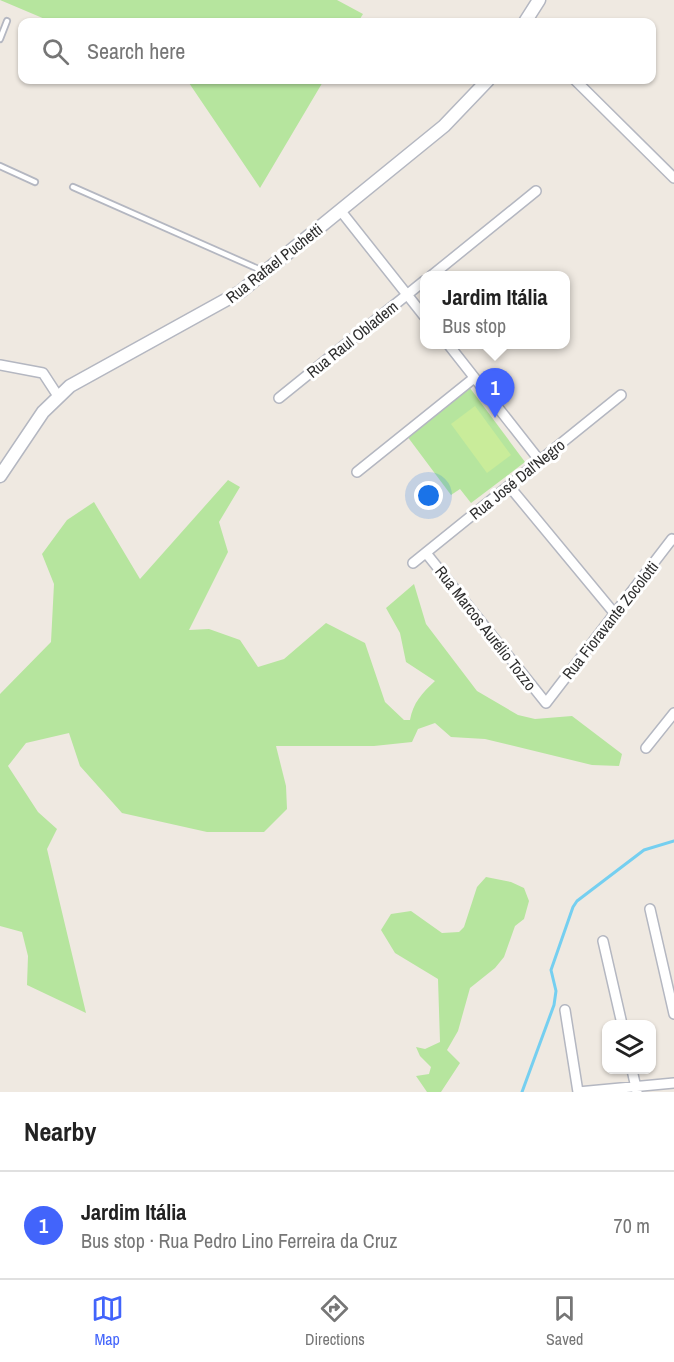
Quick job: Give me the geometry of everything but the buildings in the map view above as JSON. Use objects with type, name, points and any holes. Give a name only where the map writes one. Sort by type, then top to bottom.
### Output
[{"type":"street","points":[[528,18],[539,0]]},
{"type":"street","name":"Rua Rafael Puchetti","points":[[0,476],[39,418],[58,396],[82,378],[219,306],[265,272],[444,126],[484,84]]},
{"type":"street","points":[[579,84],[674,178]]},
{"type":"street","points":[[437,271],[536,191]]},
{"type":"street","points":[[340,210],[420,311]]},
{"type":"street","name":"Rua Raul Obladem","points":[[279,398],[420,284]]},
{"type":"street","points":[[450,349],[540,461]]},
{"type":"street","points":[[0,365],[43,373],[58,396]]},
{"type":"street","points":[[357,472],[474,378]]},
{"type":"street","name":"Rua José Dal'Negro","points":[[413,563],[621,395]]},
{"type":"street","points":[[509,486],[615,614]]},
{"type":"street","name":"Rua Fioravante Zocolotti","points":[[546,703],[674,540]]},
{"type":"street","name":"Rua Marcos Aurélio Tozzo","points":[[426,553],[546,703]]},
{"type":"street","points":[[646,748],[674,712]]},
{"type":"street","points":[[650,909],[674,1014]]},
{"type":"street","points":[[603,941],[621,1020]]},
{"type":"street","points":[[565,1010],[578,1092],[636,1089],[674,1083]]},
{"type":"street","points":[[633,1074],[636,1089]]},
{"type":"lane","points":[[0,39],[7,21]]},
{"type":"lane","points":[[0,166],[35,182]]},
{"type":"lane","points":[[73,187],[265,272]]},
{"type":"green space","points":[[0,0],[337,0],[363,14],[360,18],[43,18]]},
{"type":"green space","points":[[190,84],[322,84],[260,188]]},
{"type":"green space","points":[[470,388],[525,462],[471,503],[460,489],[451,495],[407,436]]},
{"type":"green space","points":[[475,406],[511,455],[487,473],[451,424]]},
{"type":"green space","points":[[228,480],[240,487],[219,522],[228,552],[189,630],[209,629],[240,640],[258,667],[284,659],[326,623],[365,643],[385,702],[404,720],[410,720],[413,708],[435,681],[406,662],[400,633],[386,608],[414,584],[426,624],[477,691],[518,715],[535,719],[572,716],[622,754],[619,766],[592,765],[485,739],[451,737],[435,723],[418,729],[412,742],[374,746],[276,746],[286,786],[287,809],[264,832],[207,832],[122,813],[80,766],[69,733],[26,743],[8,766],[38,812],[57,829],[47,849],[86,1013],[27,985],[28,956],[22,932],[0,926],[0,694],[51,642],[54,584],[42,554],[67,520],[94,502],[140,579]]},
{"type":"green space","points":[[486,877],[511,882],[524,888],[529,901],[524,919],[515,926],[504,957],[495,968],[470,988],[458,1031],[447,1050],[460,1063],[441,1092],[427,1092],[416,1076],[429,1074],[431,1067],[420,1056],[416,1047],[425,1049],[440,1042],[438,979],[395,953],[381,930],[391,914],[411,911],[442,933],[459,932],[464,927],[477,887]]},
{"type":"waterway","points":[[522,1092],[554,1005],[556,991],[551,970],[573,907],[577,901],[644,850],[674,841]]},
{"type":"place","name":"Jardim Itália","points":[[495,418]]}]
